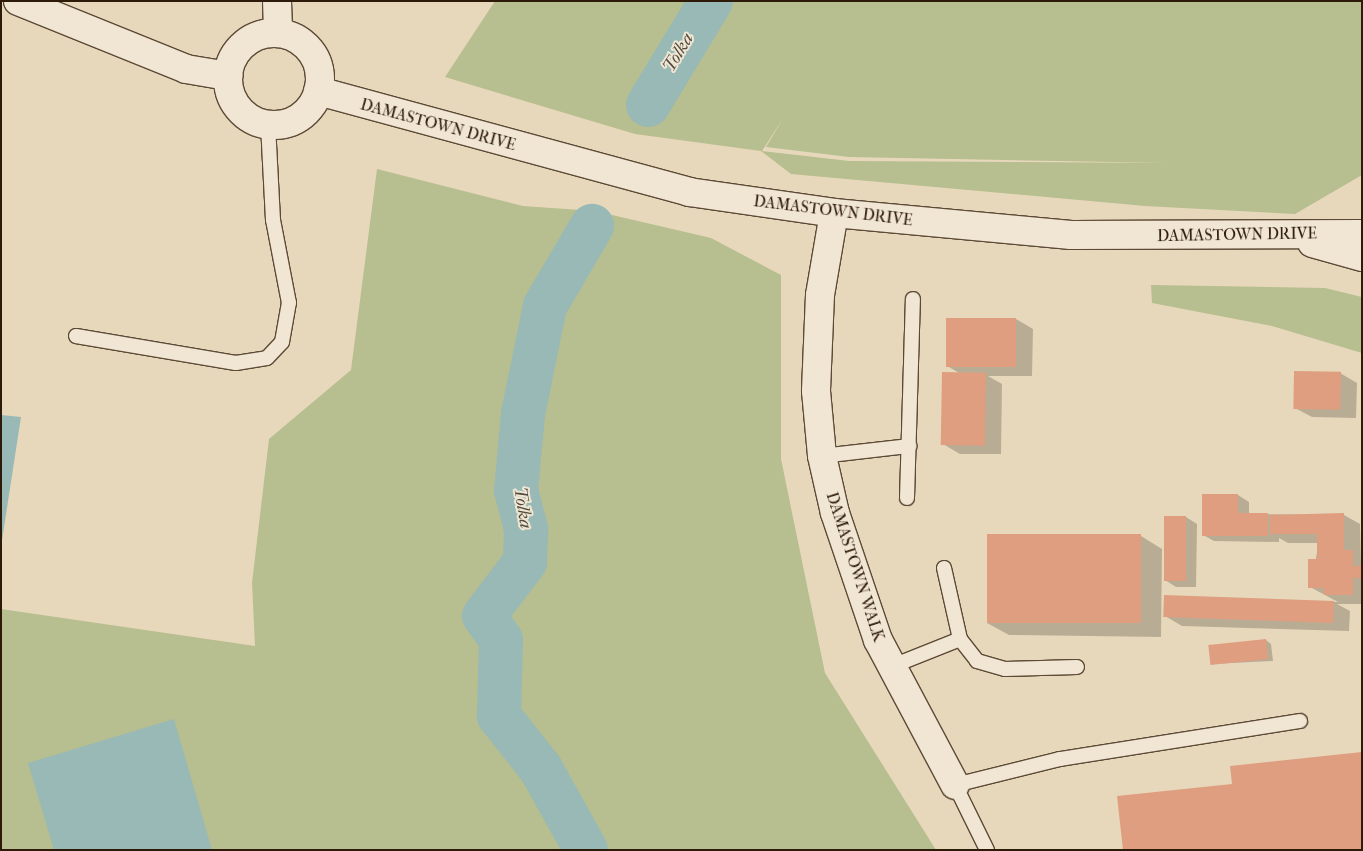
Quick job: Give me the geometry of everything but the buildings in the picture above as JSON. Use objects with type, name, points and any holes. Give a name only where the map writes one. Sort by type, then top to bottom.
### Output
[{"type":"street","points":[[18,1],[186,69],[228,76]]},
{"type":"street","points":[[277,1],[278,33]]},
{"type":"street","points":[[278,33],[297,39],[312,52],[318,64],[318,91],[309,108],[294,120],[268,124],[239,108],[228,76],[231,61],[244,44],[263,34],[278,33]]},
{"type":"street","name":"DAMASTOWN DRIVE","points":[[318,91],[688,192],[834,213],[1071,235],[1362,234]]},
{"type":"street","name":"DAMASTOWN WALK","points":[[834,213],[820,296],[816,391],[822,456],[858,586],[890,667],[955,785]]},
{"type":"street","points":[[1281,235],[1362,219]]},
{"type":"street","points":[[1281,235],[1362,257]]},
{"type":"lane","points":[[76,336],[236,363],[267,358],[282,342],[289,303],[273,220],[268,124]]},
{"type":"lane","points":[[907,498],[913,299]]},
{"type":"lane","points":[[822,456],[908,446]]},
{"type":"lane","points":[[944,568],[960,639],[977,661],[1006,669],[1077,667]]},
{"type":"lane","points":[[890,667],[960,639]]},
{"type":"lane","points":[[987,850],[955,785],[1060,759],[1300,721]]},
{"type":"green space","points":[[495,1],[1362,1],[1362,175],[1295,214],[1145,206],[791,174],[761,151],[635,134],[445,77]],"holes":[[[784,117],[766,147],[849,157],[1168,163],[849,161],[762,151]]]},
{"type":"green space","points":[[377,169],[523,206],[595,211],[711,238],[781,275],[781,459],[825,673],[936,850],[1,850],[1,609],[255,646],[252,583],[269,439],[351,370]]},
{"type":"green space","points":[[1151,285],[1325,288],[1362,297],[1362,353],[1272,326],[1152,303]]},
{"type":"water","points":[[1,415],[21,417],[1,547]]},
{"type":"water","points":[[174,719],[212,850],[54,850],[28,763]]},
{"type":"waterway","name":"Tolka","points":[[648,105],[711,1]]},
{"type":"waterway","name":"Tolka","points":[[586,850],[541,769],[499,716],[501,640],[484,616],[525,562],[526,529],[516,490],[523,414],[545,306],[592,226]]}]
